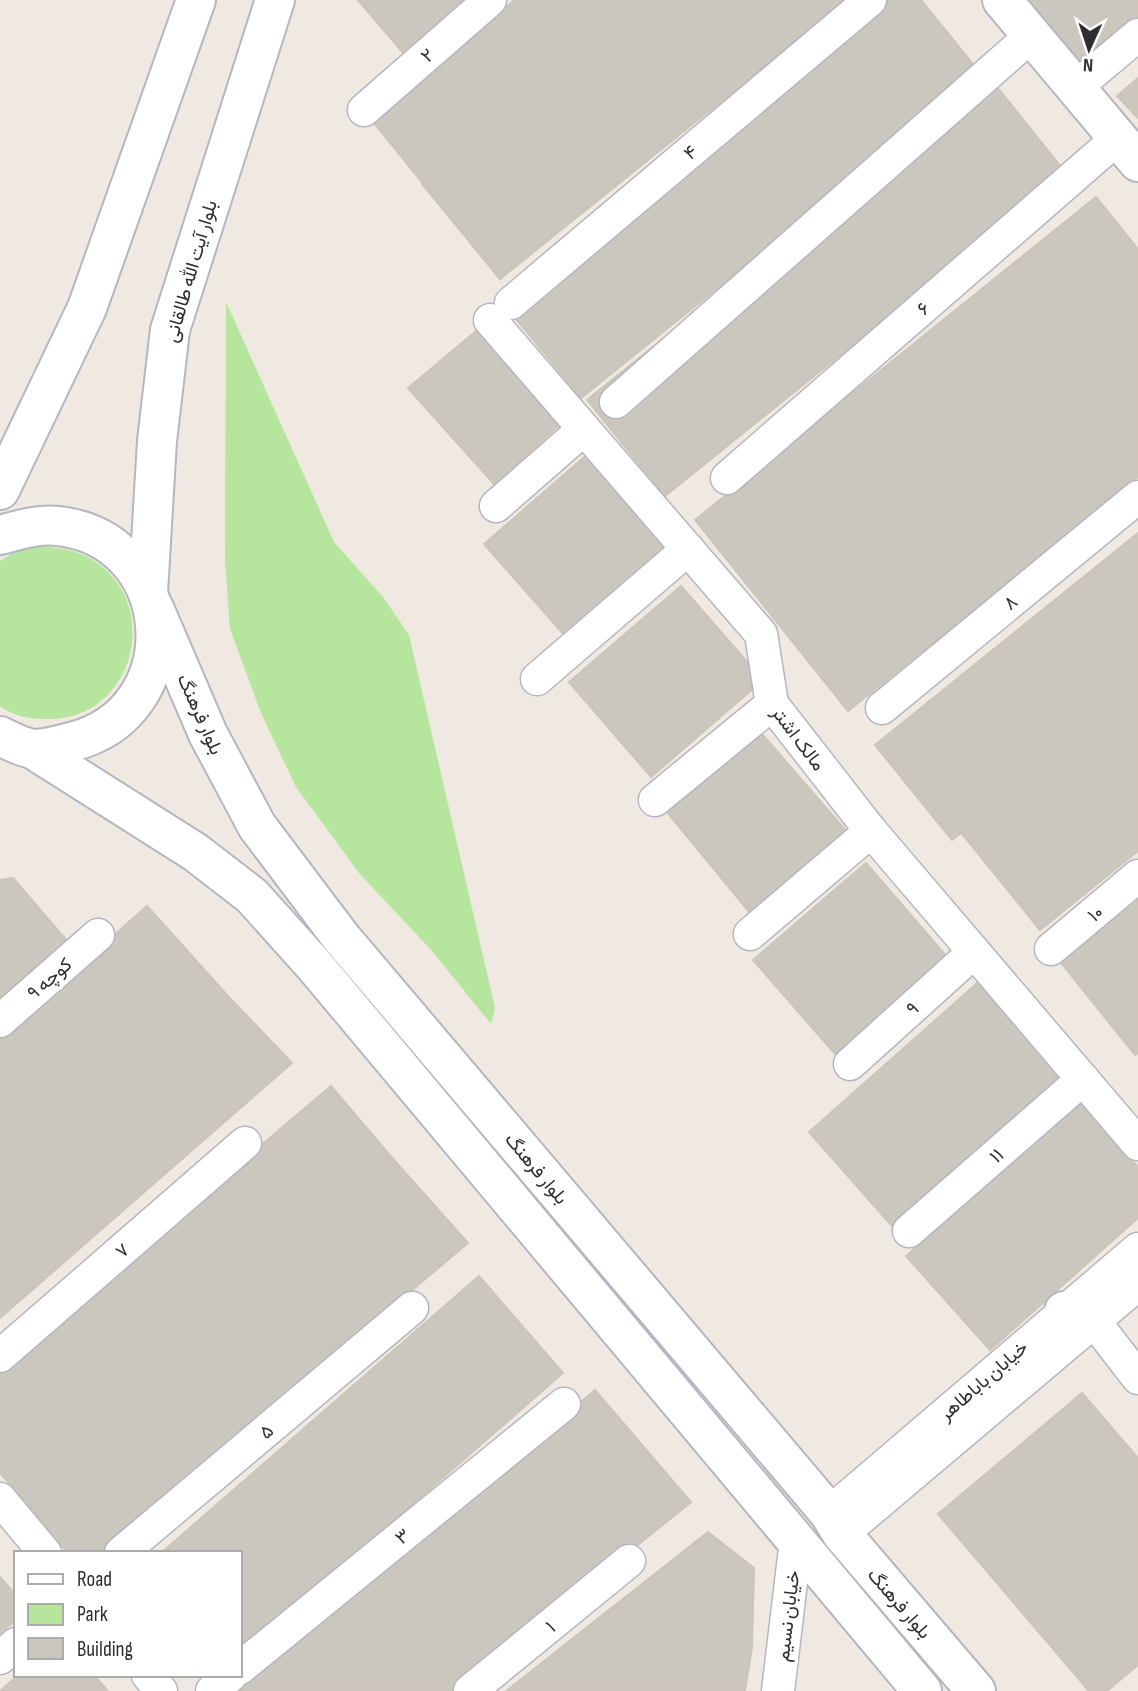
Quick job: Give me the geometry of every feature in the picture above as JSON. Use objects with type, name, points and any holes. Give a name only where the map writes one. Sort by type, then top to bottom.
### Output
[{"type":"main road","points":[[0,490],[87,308],[196,0]]},
{"type":"main road","name":"بلوار آیت الله طالقانی","points":[[15,748],[88,738],[115,722],[137,699],[151,671],[157,640],[151,601],[157,441],[170,330],[275,0]]},
{"type":"main road","points":[[1002,0],[1128,150]]},
{"type":"main road","name":"بلوار فرهنگ","points":[[0,535],[28,527],[57,526],[86,533],[112,547],[134,568],[208,734],[257,826],[340,936],[976,1691]]},
{"type":"main road","name":"بلوار فرهنگ","points":[[15,748],[195,852],[251,896],[313,965],[922,1691]]},
{"type":"main road","points":[[796,1540],[835,1523]]},
{"type":"street","name":"۲","points":[[364,110],[490,0]]},
{"type":"street","name":"۴","points":[[500,312],[870,0]]},
{"type":"street","points":[[616,402],[1032,35]]},
{"type":"street","points":[[1076,87],[1138,35]]},
{"type":"street","name":"۶","points":[[727,478],[1128,150]]},
{"type":"street","name":"مالک اشتر","points":[[500,312],[584,429],[761,634],[772,704],[871,831],[1138,1144]]},
{"type":"street","points":[[496,506],[584,429]]},
{"type":"street","name":"۸","points":[[882,708],[1138,496]]},
{"type":"street","points":[[537,679],[688,549]]},
{"type":"street","points":[[656,800],[772,704]]},
{"type":"street","points":[[750,934],[871,831]]},
{"type":"street","name":"۱۰","points":[[1051,949],[1138,876]]},
{"type":"street","name":"کوچه ۹","points":[[0,1021],[99,934]]},
{"type":"street","name":"۹","points":[[850,1065],[974,952]]},
{"type":"street","name":"۱۱","points":[[909,1231],[1083,1079]]},
{"type":"street","name":"۷","points":[[0,1356],[245,1143]]},
{"type":"street","name":"خیابان باباطاهر","points":[[835,1523],[1079,1316],[1138,1249]]},
{"type":"street","name":"خیابان باباطاهر","points":[[1079,1316],[1138,1284]]},
{"type":"street","name":"۵","points":[[123,1551],[412,1308]]},
{"type":"street","points":[[1079,1316],[1138,1378]]},
{"type":"street","name":"۳","points":[[242,1666],[564,1404]]},
{"type":"street","points":[[0,1499],[43,1551]]},
{"type":"street","name":"خیابان نسیم","points":[[778,1691],[796,1540]]},
{"type":"street","name":"۱","points":[[470,1691],[629,1561]]},
{"type":"street","points":[[0,1658],[14,1646]]},
{"type":"street","points":[[150,1677],[161,1691]]},
{"type":"street","points":[[212,1691],[229,1677]]},
{"type":"green space","points":[[226,302],[334,542],[383,597],[409,635],[495,1008],[491,1024],[432,951],[359,873],[296,787],[261,713],[230,629],[225,561]]},
{"type":"green space","points":[[41,546],[81,554],[93,560],[115,580],[128,605],[133,631],[129,658],[118,682],[100,702],[76,715],[46,719],[22,716],[0,706],[0,561],[16,551]]},
{"type":"building","points":[[358,0],[471,0],[405,55]]},
{"type":"building","points":[[515,0],[712,0],[447,213],[369,117]]},
{"type":"building","points":[[651,0],[847,0],[500,279],[422,184]]},
{"type":"building","points":[[879,0],[921,0],[982,75],[581,398],[503,303]]},
{"type":"building","points":[[1014,0],[1138,0],[1138,21],[1082,70]]},
{"type":"building","points":[[989,77],[1066,173],[665,496],[587,400]]},
{"type":"building","points":[[1138,78],[1138,118],[1117,96]]},
{"type":"building","points":[[1096,197],[1138,249],[1138,322],[772,616],[695,520]]},
{"type":"building","points":[[1138,319],[1138,477],[848,711],[771,615]]},
{"type":"building","points":[[481,327],[564,421],[494,484],[408,388]]},
{"type":"building","points":[[596,447],[679,541],[567,638],[484,544]]},
{"type":"building","points":[[1138,533],[1138,691],[952,840],[875,745]]},
{"type":"building","points":[[681,586],[763,680],[651,777],[569,682]]},
{"type":"building","points":[[1138,693],[1138,851],[1040,930],[962,834]]},
{"type":"building","points":[[762,734],[847,832],[750,913],[666,811]]},
{"type":"building","points":[[866,863],[948,958],[836,1055],[753,960]]},
{"type":"building","points":[[13,878],[68,942],[0,1001],[0,880]]},
{"type":"building","points":[[1138,895],[1138,1053],[1135,1055],[1058,959]]},
{"type":"building","points":[[147,906],[227,995],[0,1196],[0,1037]]},
{"type":"building","points":[[983,978],[1066,1072],[892,1226],[809,1132]]},
{"type":"building","points":[[227,995],[292,1063],[0,1318],[0,1196]]},
{"type":"building","points":[[331,1086],[393,1159],[10,1484],[0,1473],[0,1367]]},
{"type":"building","points":[[1080,1102],[1138,1167],[1138,1218],[990,1350],[906,1256]]},
{"type":"building","points":[[393,1159],[468,1243],[102,1551],[66,1551],[10,1484]]},
{"type":"building","points":[[479,1276],[563,1373],[242,1653],[242,1551],[163,1551]]},
{"type":"building","points":[[595,1390],[691,1502],[457,1691],[240,1691]]},
{"type":"building","points":[[1082,1393],[1138,1458],[1138,1665],[1107,1691],[1089,1691],[938,1514]]},
{"type":"building","points":[[708,1532],[754,1568],[752,1647],[700,1691],[506,1691]]},
{"type":"building","points":[[0,1577],[14,1593],[14,1622],[0,1633]]},
{"type":"building","points":[[752,1647],[745,1691],[700,1691]]},
{"type":"building","points":[[16,1677],[96,1677],[108,1691],[0,1691]]}]
